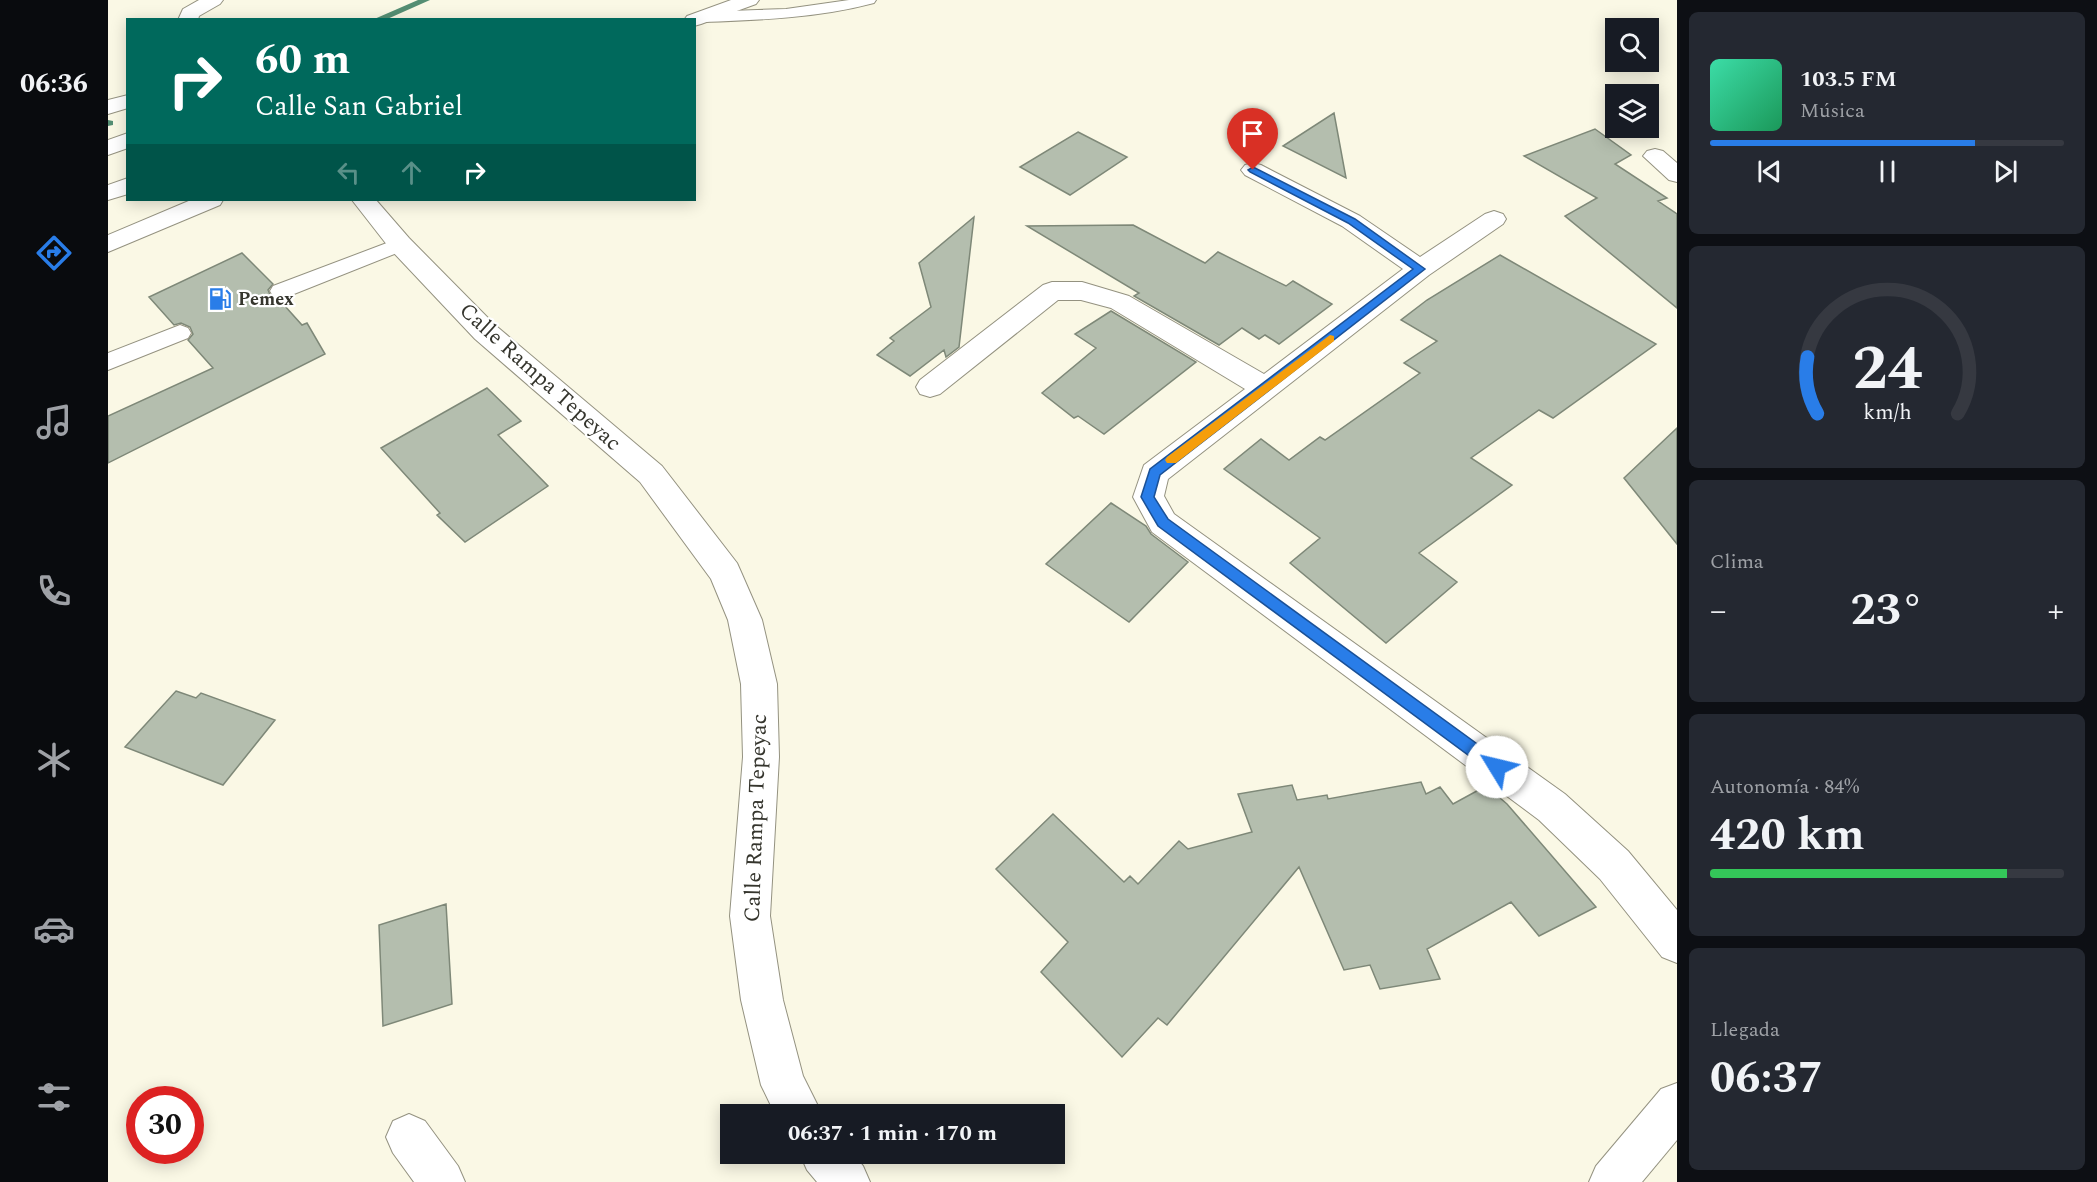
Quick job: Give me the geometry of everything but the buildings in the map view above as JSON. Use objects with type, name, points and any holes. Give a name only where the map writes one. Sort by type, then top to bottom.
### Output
[{"type":"street","points":[[189,18],[190,13],[213,0]]},
{"type":"street","points":[[699,19],[749,0]]},
{"type":"street","points":[[108,107],[126,102]]},
{"type":"street","points":[[108,148],[126,141]]},
{"type":"street","points":[[1655,156],[1677,175]]},
{"type":"street","points":[[1253,170],[1351,221],[1420,269]]},
{"type":"street","points":[[108,193],[126,186]]},
{"type":"street","points":[[108,244],[209,201]]},
{"type":"street","name":"Calle Rampa Tepeyac","points":[[365,201],[400,244],[485,332],[651,474],[725,572],[745,620],[759,684],[761,757],[750,916],[762,1000],[783,1086],[794,1104]]},
{"type":"street","points":[[1494,219],[1420,269],[1155,473],[1148,497],[1163,523],[1552,807],[1614,865],[1677,942]]},
{"type":"street","points":[[930,387],[1052,291],[1082,291],[1120,302],[1266,388]]},
{"type":"street","points":[[1612,1182],[1677,1105]]},
{"type":"street","points":[[409,1137],[442,1182]]},
{"type":"street","points":[[832,1164],[847,1182]]},
{"type":"lane","points":[[699,19],[810,13],[842,8],[868,0]]},
{"type":"lane","points":[[281,291],[400,244]]},
{"type":"lane","points":[[108,362],[180,333]]},
{"type":"waterway","points":[[381,18],[426,0]]},
{"type":"slow traffic","points":[[1171,460],[1330,339]]},
{"type":"place","name":"Pemex","points":[[220,299]]},
{"type":"route","points":[[1253,170],[1351,221],[1420,269],[1155,473],[1148,497],[1163,523],[1497,767]]}]
